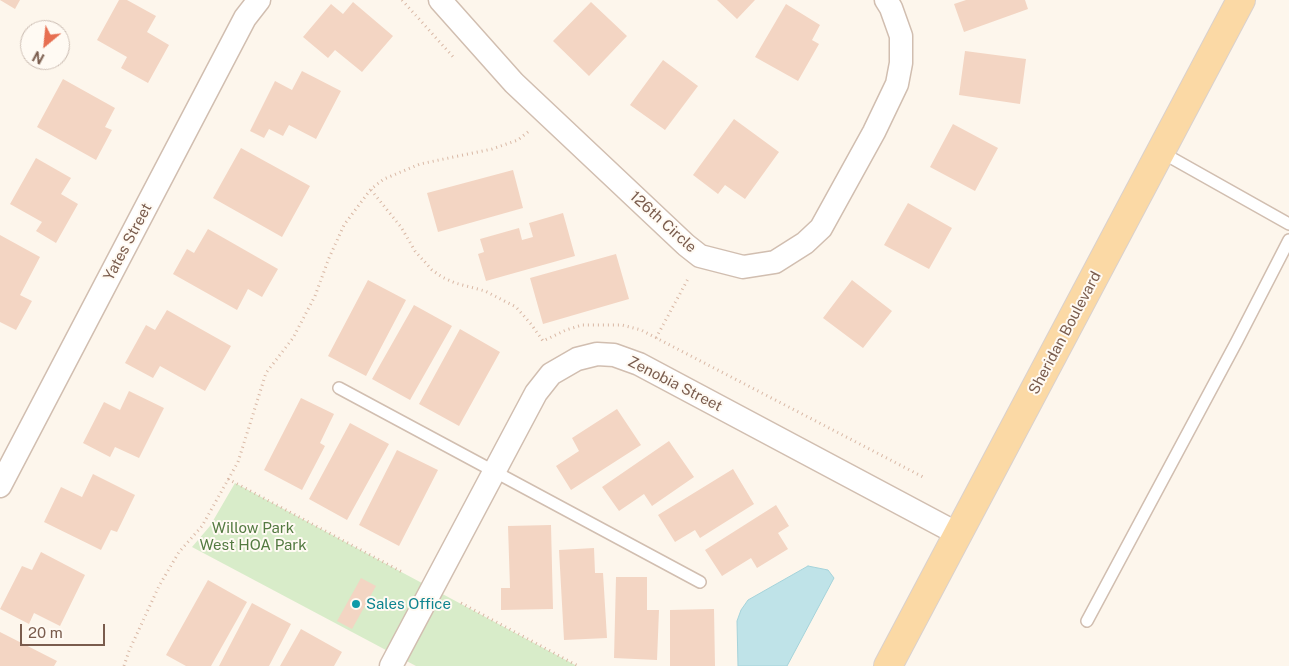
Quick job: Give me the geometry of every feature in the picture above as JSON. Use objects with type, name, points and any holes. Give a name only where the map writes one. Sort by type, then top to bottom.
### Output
[{"type":"main road","name":"Sheridan Boulevard","points":[[888,666],[1241,0]]},
{"type":"street","name":"Yates Street","points":[[1,483],[245,18],[259,0]]},
{"type":"street","name":"126th Circle","points":[[440,0],[514,83],[686,245],[700,256],[742,267],[774,262],[805,243],[821,228],[874,132],[897,84],[901,63],[901,36],[891,8],[886,0]]},
{"type":"street","name":"Zenobia Street","points":[[390,666],[536,393],[551,374],[577,358],[597,354],[614,355],[639,364],[958,534]]},
{"type":"lane","points":[[1161,152],[1289,224]]},
{"type":"lane","points":[[1086,621],[1237,341],[1289,240]]},
{"type":"lane","points":[[339,388],[700,582]]},
{"type":"path","points":[[124,666],[159,586],[179,552],[202,526],[238,462],[266,373],[293,338],[315,296],[344,224],[371,190],[384,179],[420,164],[492,149],[518,140],[548,116]]},
{"type":"path","points":[[371,190],[401,227],[415,251],[432,270],[455,283],[485,291],[516,307],[543,341]]},
{"type":"path","points":[[656,338],[700,256]]},
{"type":"path","points":[[228,479],[404,573]]},
{"type":"path","points":[[460,603],[578,666]]},
{"type":"green space","name":"Willow Park West HOA Park","points":[[235,483],[577,666],[416,666],[192,547],[210,526]]},
{"type":"water","points":[[808,566],[828,570],[834,578],[787,666],[738,666],[737,621],[741,610],[748,600]]},
{"type":"building","points":[[0,0],[20,0],[15,9]]},
{"type":"building","points":[[119,0],[127,0],[156,16],[147,32],[169,45],[148,83],[121,68],[127,57],[97,40]]},
{"type":"building","points":[[717,0],[755,0],[737,19]]},
{"type":"building","points":[[966,0],[1025,0],[1028,9],[964,32],[954,4]]},
{"type":"building","points":[[353,2],[393,36],[362,72],[335,50],[328,58],[303,37],[331,4],[343,14]]},
{"type":"building","points":[[591,2],[627,36],[589,76],[553,41]]},
{"type":"building","points":[[786,4],[820,25],[812,40],[819,44],[798,81],[755,57]]},
{"type":"building","points":[[965,51],[1026,59],[1020,104],[959,95]]},
{"type":"building","points":[[663,60],[698,86],[665,130],[630,105]]},
{"type":"building","points":[[302,71],[341,91],[316,139],[289,125],[283,136],[269,129],[264,138],[250,131],[275,81],[292,90]]},
{"type":"building","points":[[63,79],[115,108],[105,127],[112,130],[96,160],[37,127]]},
{"type":"building","points":[[734,119],[779,152],[745,199],[725,185],[718,194],[693,175]]},
{"type":"building","points":[[953,124],[998,148],[975,191],[930,167]]},
{"type":"building","points":[[241,148],[310,186],[282,237],[213,198]]},
{"type":"building","points":[[36,158],[71,178],[61,194],[78,204],[56,243],[36,231],[42,222],[10,204]]},
{"type":"building","points":[[513,170],[523,208],[438,232],[427,193]]},
{"type":"building","points":[[908,203],[952,228],[929,269],[884,245]]},
{"type":"building","points":[[563,213],[575,256],[486,281],[478,254],[484,252],[480,239],[519,228],[522,240],[533,237],[529,223]]},
{"type":"building","points":[[208,229],[278,269],[262,297],[248,289],[237,310],[173,274],[187,249],[194,253]]},
{"type":"building","points":[[0,235],[40,257],[20,295],[32,301],[16,330],[0,322]]},
{"type":"building","points":[[616,254],[629,299],[543,324],[530,278]]},
{"type":"building","points":[[368,280],[406,300],[366,376],[328,356]]},
{"type":"building","points":[[852,280],[892,311],[863,348],[823,318]]},
{"type":"building","points":[[414,305],[452,326],[410,400],[372,379]]},
{"type":"building","points":[[167,310],[231,346],[205,391],[160,366],[153,378],[125,363],[146,325],[155,330]]},
{"type":"building","points":[[460,329],[500,352],[459,426],[419,404]]},
{"type":"building","points":[[129,391],[164,408],[139,458],[115,447],[110,457],[83,443],[104,402],[120,410]]},
{"type":"building","points":[[301,398],[334,414],[320,443],[325,446],[302,490],[264,470]]},
{"type":"building","points":[[617,409],[641,445],[571,490],[556,466],[579,451],[572,438]]},
{"type":"building","points":[[350,423],[389,444],[347,520],[309,499]]},
{"type":"building","points":[[669,441],[694,477],[652,506],[644,494],[619,511],[602,487]]},
{"type":"building","points":[[397,450],[438,470],[399,546],[359,525]]},
{"type":"building","points":[[733,469],[754,504],[700,538],[695,530],[675,542],[658,515]]},
{"type":"building","points":[[93,474],[135,495],[117,532],[111,530],[101,550],[44,522],[61,487],[82,497]]},
{"type":"building","points":[[776,505],[789,526],[778,533],[788,549],[757,568],[751,558],[722,576],[705,550]]},
{"type":"building","points":[[551,525],[553,609],[501,610],[501,588],[510,588],[508,526]]},
{"type":"building","points":[[594,548],[595,573],[603,573],[607,638],[564,640],[559,550]]},
{"type":"building","points":[[41,552],[85,575],[60,626],[34,613],[29,624],[0,609],[22,566],[32,570]]},
{"type":"building","points":[[616,577],[647,577],[647,610],[659,610],[657,660],[614,658]]},
{"type":"building","name":"Sales Office","points":[[361,578],[376,586],[352,629],[337,621]]},
{"type":"building","points":[[208,580],[247,602],[211,666],[186,666],[166,655]]},
{"type":"building","points":[[252,603],[291,624],[269,666],[219,666]]},
{"type":"building","points":[[714,609],[715,666],[670,666],[670,610]]},
{"type":"building","points":[[301,629],[342,652],[334,666],[280,666]]},
{"type":"building","points":[[0,632],[57,661],[54,666],[0,666]]},
{"type":"place","name":"Sales Office","points":[[356,604]]}]
